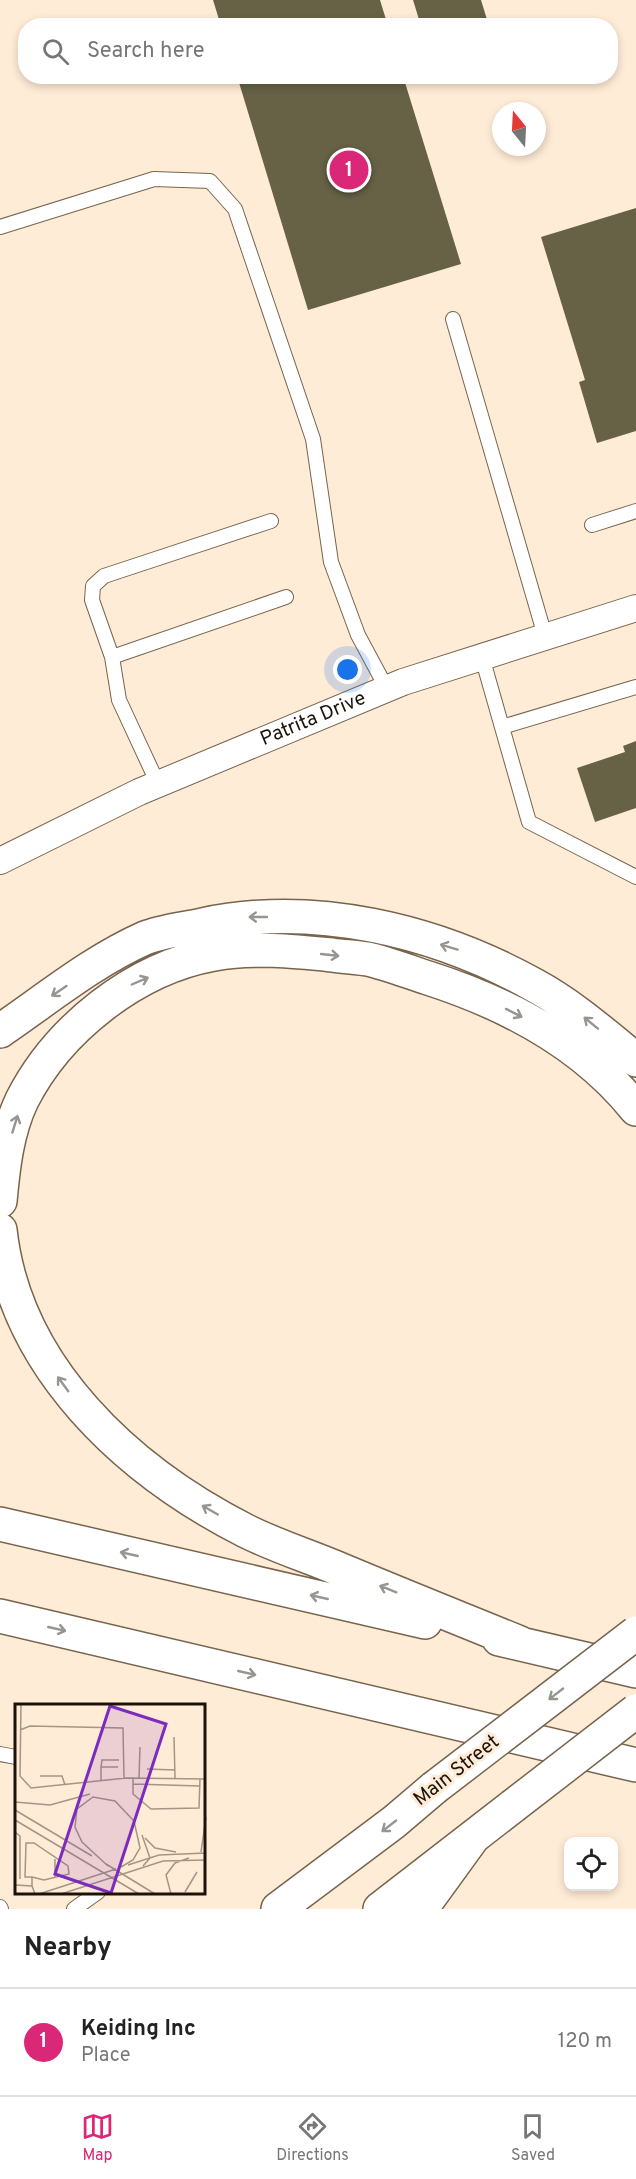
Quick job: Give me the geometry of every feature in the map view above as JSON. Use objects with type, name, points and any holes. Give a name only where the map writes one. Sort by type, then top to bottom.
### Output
[{"type":"main road","points":[[0,1031],[98,965],[147,938],[241,917],[320,917],[399,932],[461,950],[534,985],[581,1015],[636,1060]]},
{"type":"main road","points":[[0,1201],[3,1162],[21,1102],[46,1060],[90,1015],[128,987],[188,961],[213,954],[285,951],[370,959],[473,992],[548,1031],[598,1070],[636,1109]]},
{"type":"main road","points":[[0,1230],[10,1285],[24,1319],[43,1354],[86,1412],[130,1454],[173,1488],[247,1532],[520,1643]]},
{"type":"main road","points":[[0,1524],[636,1671]]},
{"type":"main road","points":[[0,1616],[636,1765]]},
{"type":"main road","name":"Main Street","points":[[278,1909],[636,1633]]},
{"type":"main road","points":[[380,1909],[636,1711]]},
{"type":"main road","points":[[423,1714],[636,1785]]},
{"type":"main road","points":[[421,1909],[471,1840]]},
{"type":"street","name":"Patrita Drive","points":[[0,861],[158,784],[387,689],[636,608]]},
{"type":"lane","points":[[0,227],[154,179],[210,182],[235,209],[313,439],[331,562],[358,635],[387,689]]},
{"type":"lane","points":[[453,319],[545,636]]},
{"type":"lane","points":[[592,525],[636,511]]},
{"type":"lane","points":[[158,784],[119,700],[112,657],[92,600],[93,586],[104,576],[271,521]]},
{"type":"lane","points":[[112,657],[286,597]]},
{"type":"lane","points":[[482,657],[529,822],[636,877]]},
{"type":"lane","points":[[501,727],[636,687]]},
{"type":"lane","points":[[0,1754],[15,1757]]},
{"type":"lane","points":[[74,1909],[96,1894]]},
{"type":"building","points":[[213,0],[380,0],[386,18],[219,18]]},
{"type":"building","points":[[413,0],[481,0],[487,18],[419,18]]},
{"type":"building","points":[[239,84],[405,84],[461,264],[308,310]]},
{"type":"building","points":[[636,208],[636,431],[597,443],[579,382],[585,380],[541,237]]},
{"type":"building","points":[[636,741],[636,808],[595,822],[577,768],[625,752],[623,746]]},
{"type":"place","name":"Keiding Inc","points":[[349,170]]}]
